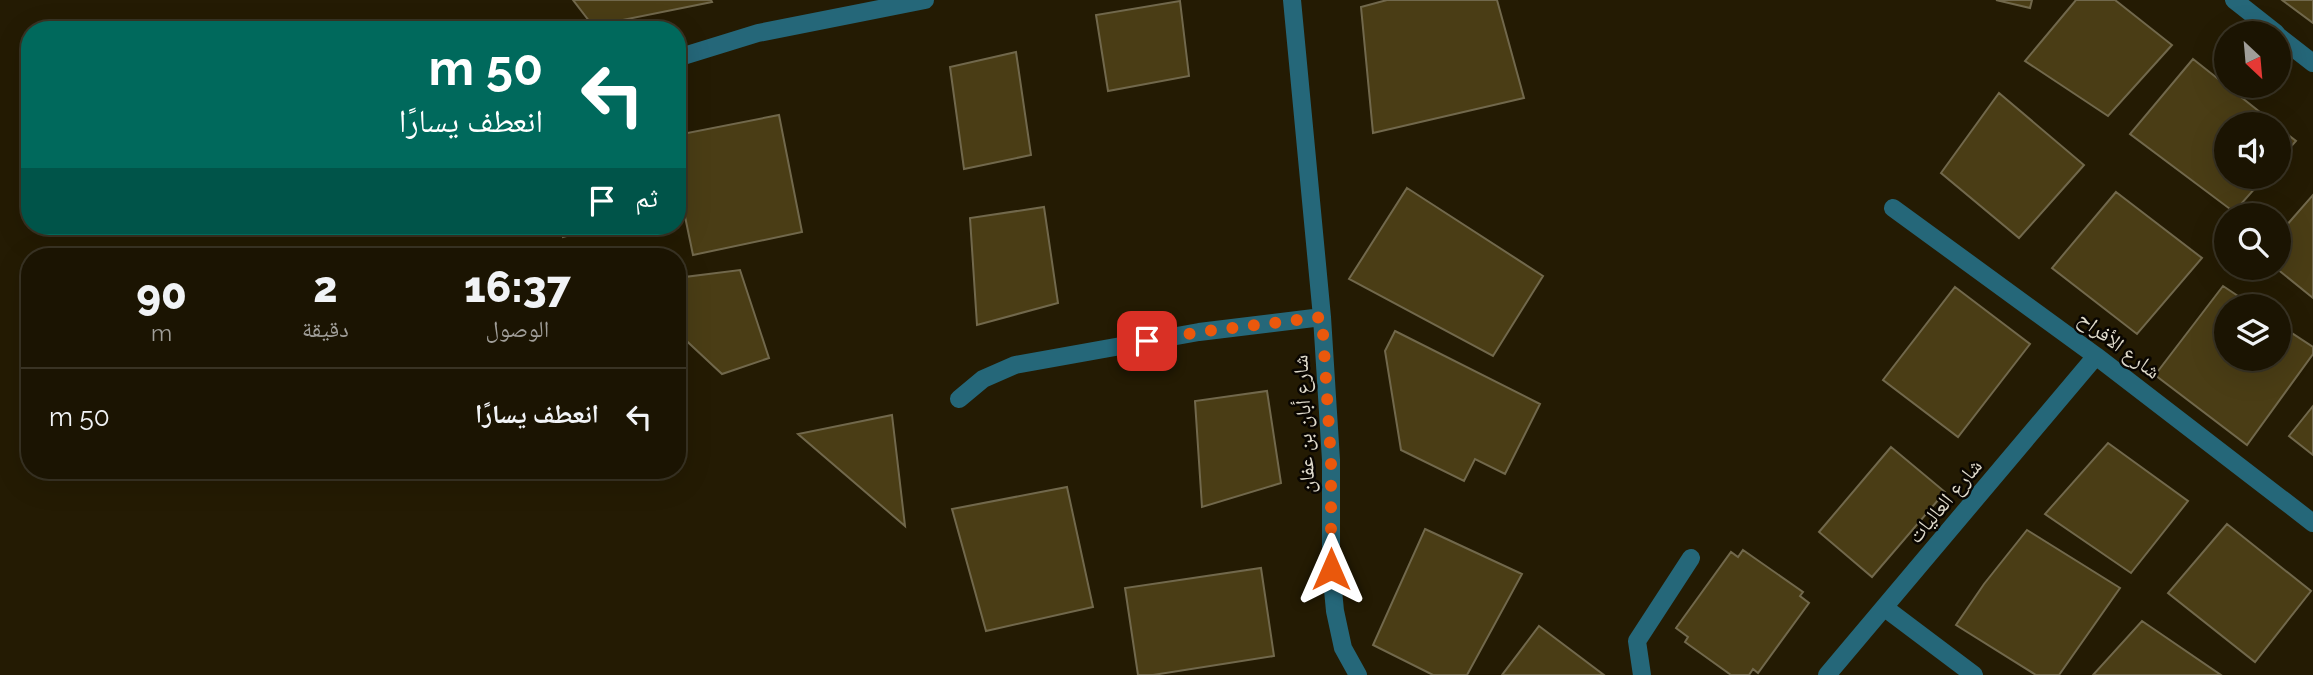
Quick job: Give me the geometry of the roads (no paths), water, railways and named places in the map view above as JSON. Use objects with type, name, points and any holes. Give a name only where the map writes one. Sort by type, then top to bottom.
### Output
[{"type":"street","points":[[686,55],[758,33],[925,0]]},
{"type":"street","name":"شارع أبان بن عفان","points":[[1292,0],[1322,317],[1331,460],[1331,569],[1335,611],[1343,648],[1358,675]]},
{"type":"street","points":[[2234,0],[2261,21]]},
{"type":"street","points":[[2291,45],[2313,63]]},
{"type":"street","name":"شارع الأفراح","points":[[1893,208],[2096,356],[2313,523]]},
{"type":"street","points":[[959,399],[982,379],[1015,365],[1199,332],[1322,317]]},
{"type":"street","name":"شارع العاليات","points":[[1827,675],[2096,356]]},
{"type":"street","points":[[1642,675],[1637,641],[1691,558]]},
{"type":"street","points":[[1885,608],[1974,675]]}]
